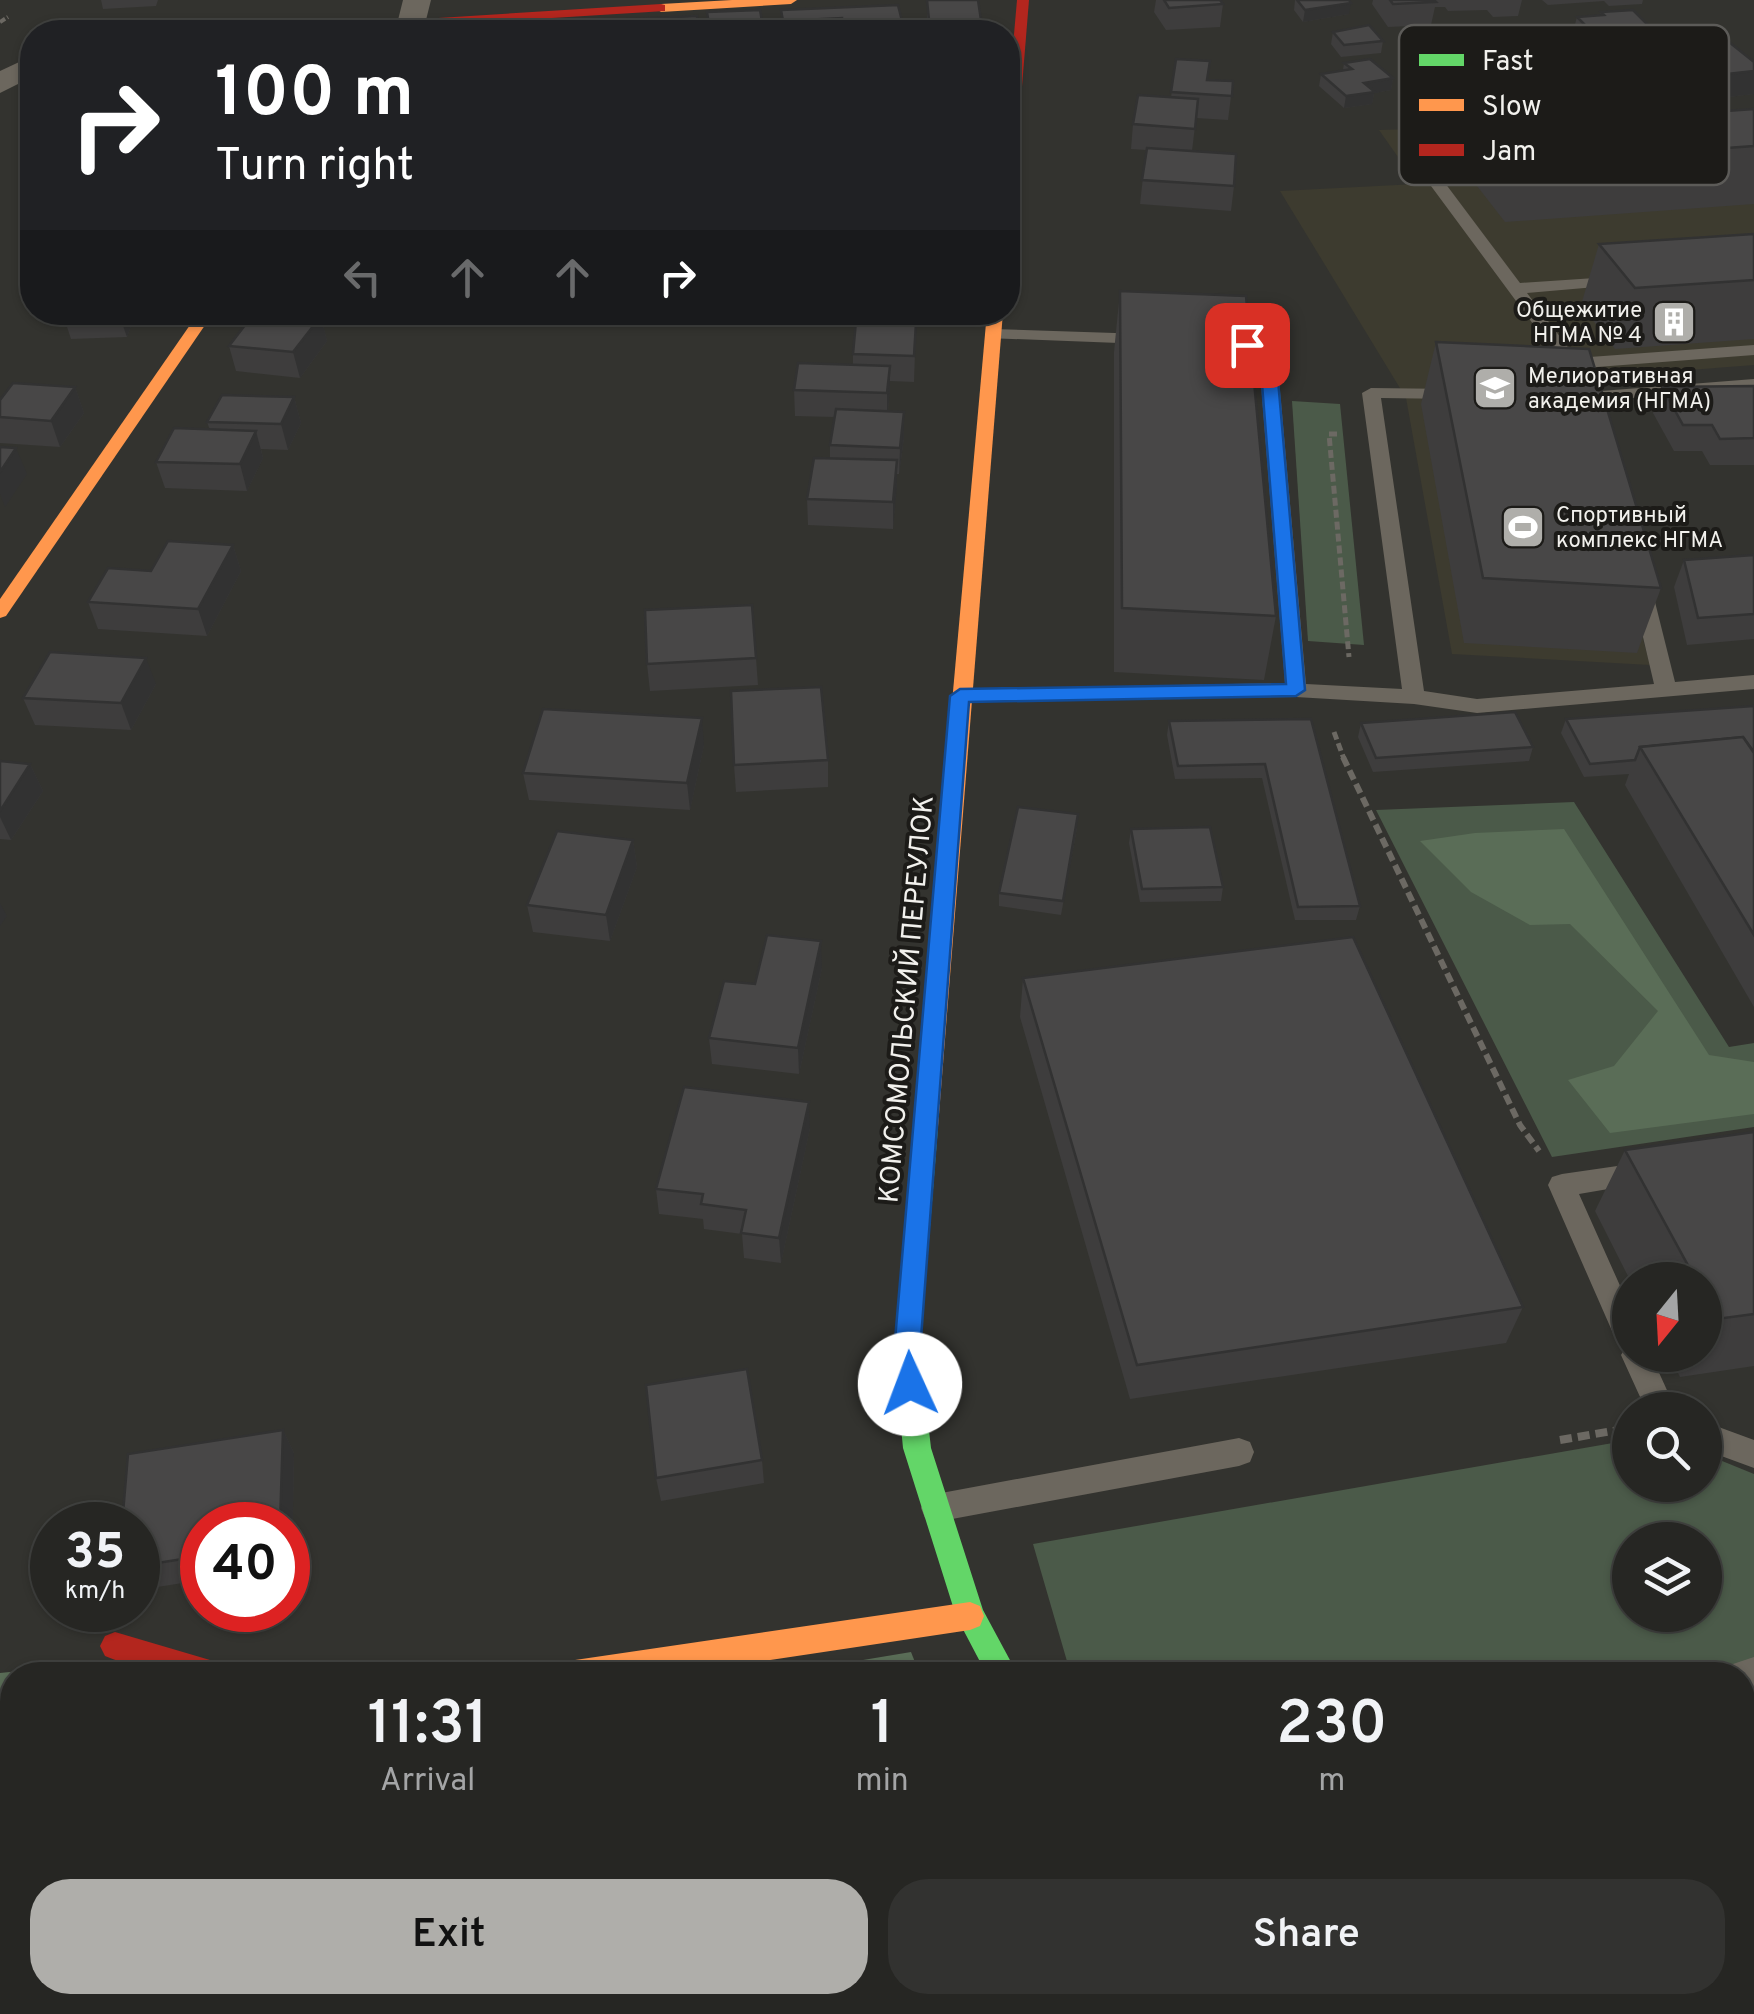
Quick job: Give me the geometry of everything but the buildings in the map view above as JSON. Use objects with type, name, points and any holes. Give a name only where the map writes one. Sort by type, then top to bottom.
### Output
[{"type":"street","points":[[413,20],[791,0]]},
{"type":"street","points":[[1020,35],[1023,0]]},
{"type":"street","points":[[0,612],[198,325]]},
{"type":"street","name":"КОМСОМОЛЬСКИЙ ПЕРЕУЛОК","points":[[994,325],[907,1352],[917,1448],[970,1616],[996,1662]]},
{"type":"street","points":[[662,1662],[970,1616]]},
{"type":"street","points":[[115,1646],[167,1662]]},
{"type":"lane","points":[[1437,185],[1569,364],[1591,403],[1754,384]]},
{"type":"lane","points":[[1514,289],[1643,278]]},
{"type":"lane","points":[[1014,325],[1171,341]]},
{"type":"lane","points":[[1209,343],[1247,345],[1268,357],[1296,690]]},
{"type":"lane","points":[[1569,364],[1754,350]]},
{"type":"lane","points":[[1414,696],[1371,393],[1483,395]]},
{"type":"lane","points":[[1635,562],[1666,690]]},
{"type":"lane","points":[[960,696],[1296,690],[1414,696],[1476,706],[1754,682]]},
{"type":"lane","points":[[1612,1299],[1562,1185],[1677,1168]]},
{"type":"lane","points":[[1722,1442],[1754,1454]]},
{"type":"lane","points":[[936,1508],[1239,1452]]},
{"type":"path","points":[[0,22],[8,17]]},
{"type":"path","points":[[1351,693],[1329,434],[1377,436]]},
{"type":"path","points":[[1326,692],[1337,746],[1520,1125],[1562,1185]]},
{"type":"path","points":[[1560,1440],[1612,1431]]},
{"type":"shaded area","name":"Мелиоративная академия (НГМА)","points":[[1754,119],[1754,365],[1600,377],[1579,406],[1650,665],[1452,654],[1406,398],[1280,191],[1399,185],[1729,185],[1729,120]]},
{"type":"shaded area","name":"Мелиоративная академия (НГМА)","points":[[1399,129],[1399,158],[1379,130]]},
{"type":"green space","points":[[1292,401],[1340,404],[1364,645],[1308,641]]},
{"type":"green space","points":[[1574,802],[1729,1047],[1754,1043],[1754,1127],[1552,1157],[1376,810]]},
{"type":"green space","points":[[1564,829],[1709,1055],[1754,1062],[1754,1114],[1610,1133],[1568,1080],[1614,1066],[1658,1011],[1570,924],[1530,925],[1471,892],[1420,841],[1475,833]]},
{"type":"green space","points":[[1612,1443],[1612,1502],[1722,1502],[1722,1461],[1754,1474],[1754,1662],[1067,1662],[1033,1544]]},
{"type":"green space","points":[[911,1652],[915,1662],[851,1662]]},
{"type":"traffic: fast","points":[[926,1127],[907,1352],[917,1448],[970,1616],[996,1662]]},
{"type":"traffic: slow","points":[[661,8],[791,0]]},
{"type":"traffic: slow","points":[[0,612],[198,325]]},
{"type":"traffic: slow","points":[[926,1127],[994,325]]},
{"type":"traffic: slow","points":[[662,1662],[970,1616]]},
{"type":"traffic: jam","points":[[1020,35],[1023,0]]},
{"type":"traffic: jam","points":[[470,20],[661,8]]},
{"type":"traffic: jam","points":[[115,1646],[167,1662]]},
{"type":"place","name":"Общежитие НГМА № 4","points":[[1674,322]]},
{"type":"place","name":"Мелиоративная академия (НГМА)","points":[[1495,388]]},
{"type":"place","name":"Спортивный комплекс НГМА","points":[[1523,527]]},
{"type":"route","points":[[910,1384],[907,1352],[960,696],[1296,690],[1268,357],[1247,345]]}]
